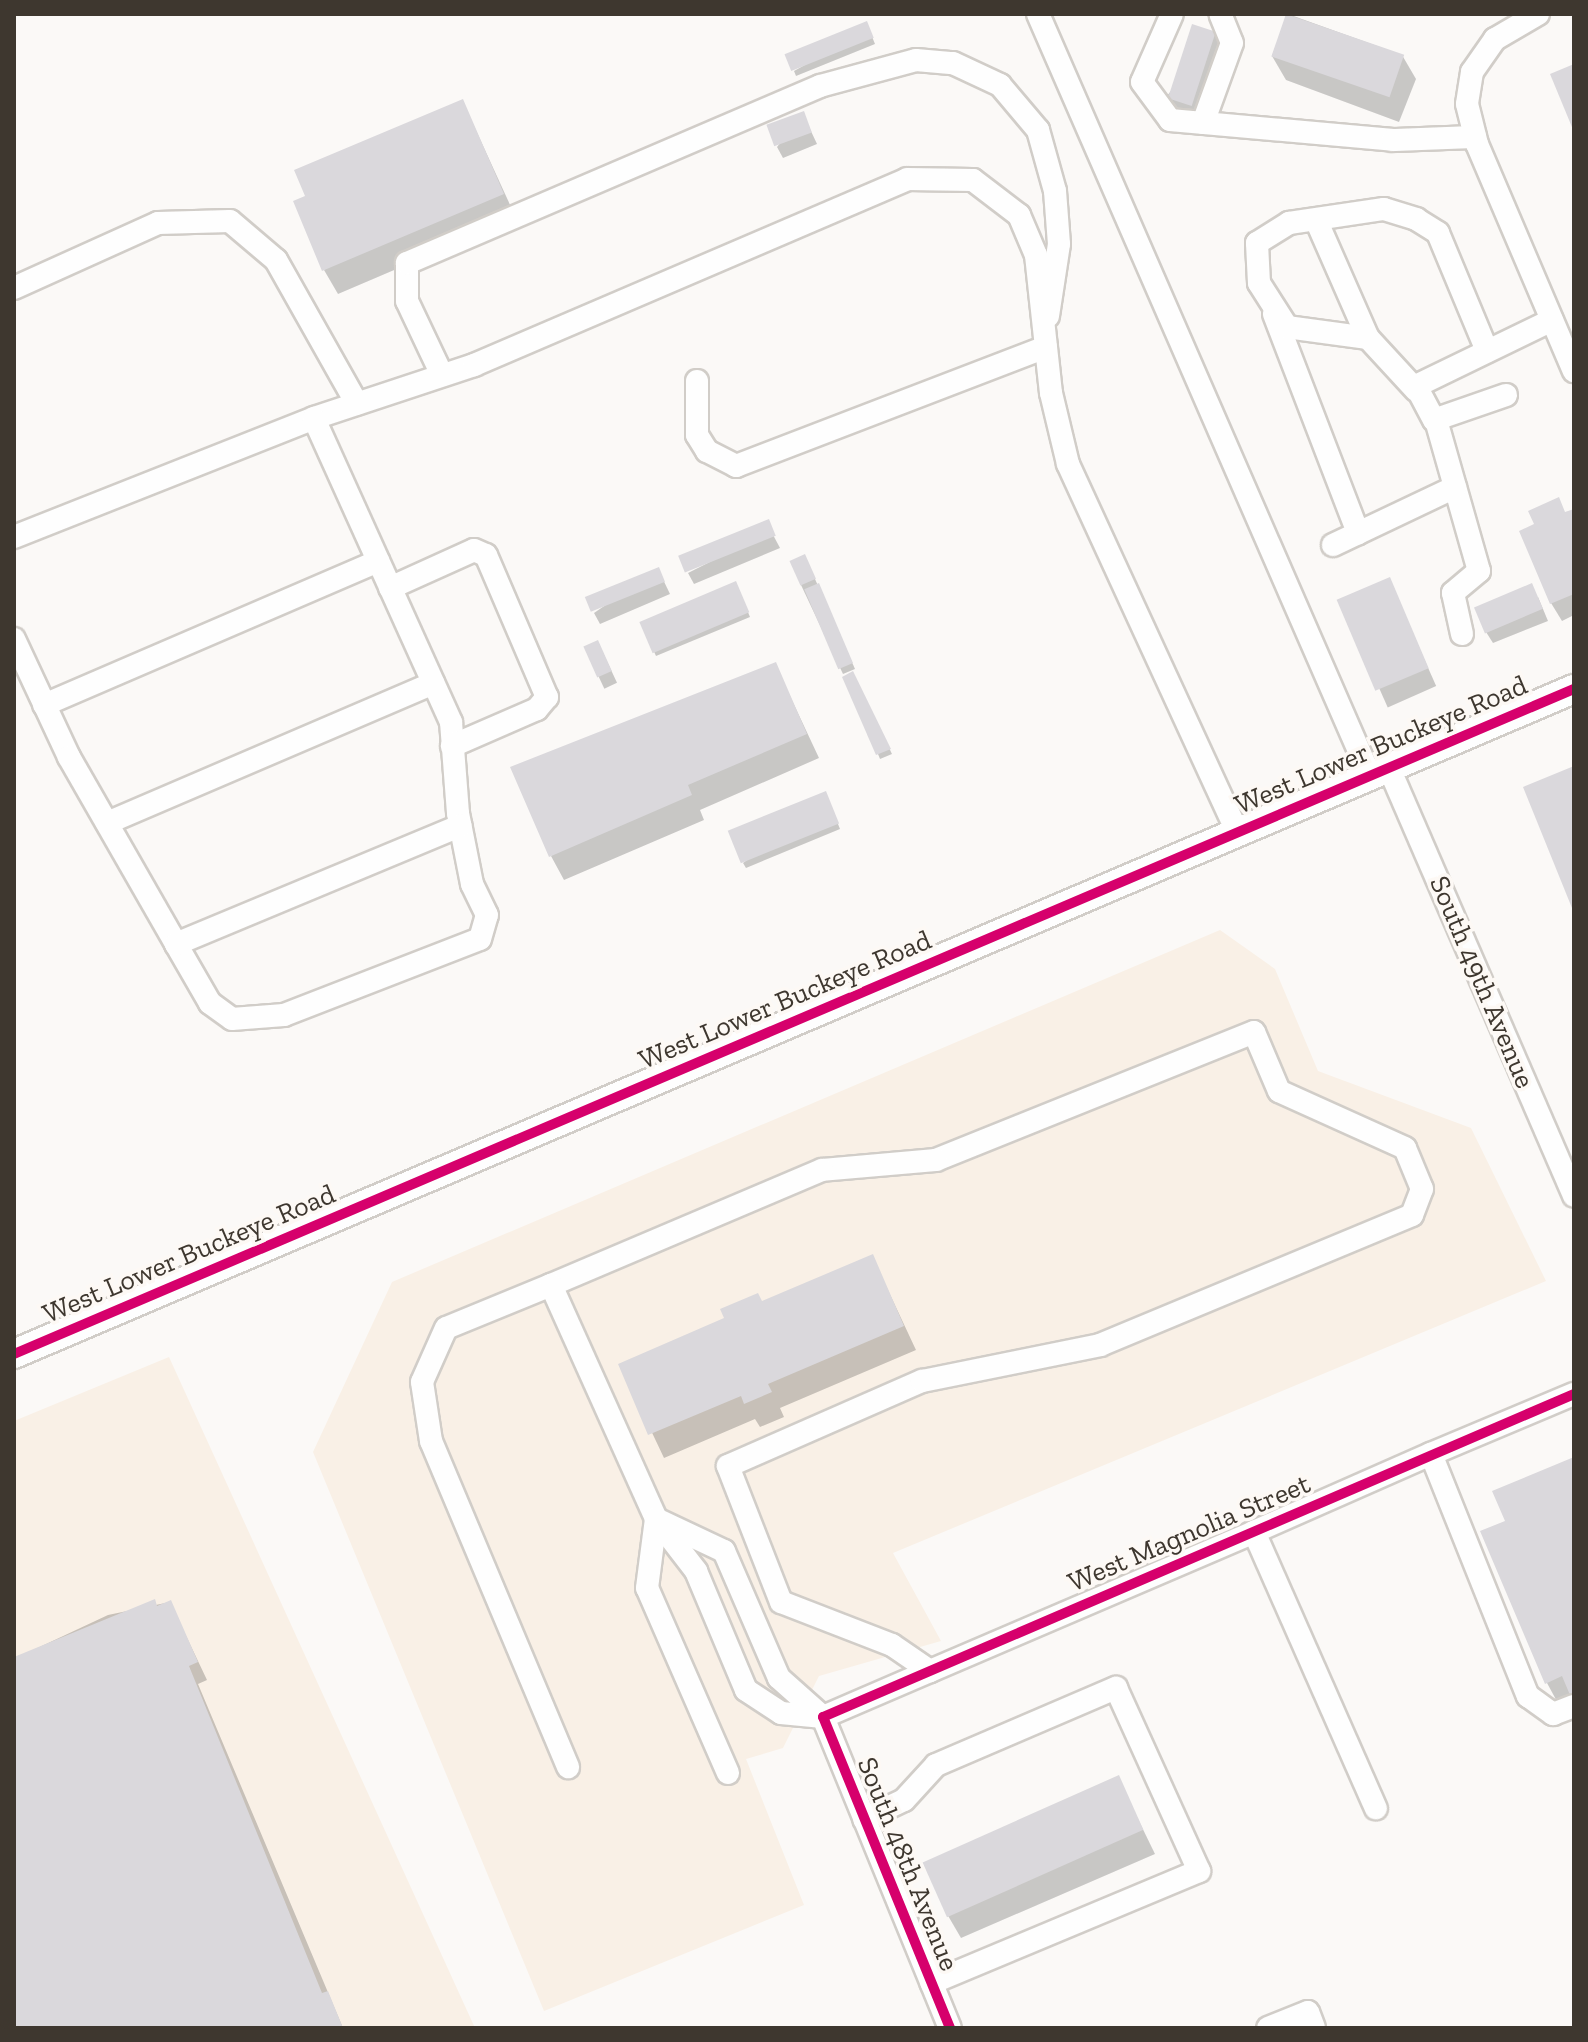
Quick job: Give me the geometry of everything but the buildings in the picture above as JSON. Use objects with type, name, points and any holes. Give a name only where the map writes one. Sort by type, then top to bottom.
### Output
[{"type":"main road","name":"West Lower Buckeye Road","points":[[14,1354],[1574,689]]},
{"type":"street","name":"South 49th Avenue","points":[[1038,14],[1574,1196]]},
{"type":"street","points":[[1172,14],[1142,82],[1170,120],[1393,140],[1475,137]]},
{"type":"street","points":[[1203,123],[1232,43],[1220,14]]},
{"type":"street","points":[[1538,14],[1495,39],[1472,72],[1467,104],[1475,137],[1574,371]]},
{"type":"street","points":[[442,375],[407,301],[407,263],[820,86],[916,60],[953,63],[1000,85],[1038,130],[1055,191],[1059,244],[1058,282],[1045,338]]},
{"type":"street","points":[[14,537],[314,418],[442,375],[907,179],[973,180],[1019,215],[1036,255],[1045,338],[1068,464],[1237,832]]},
{"type":"street","points":[[1358,533],[1254,261],[1257,243],[1274,227],[1384,209],[1438,233],[1487,351]]},
{"type":"street","points":[[14,288],[158,223],[230,221],[260,239],[276,260],[357,404]]},
{"type":"street","points":[[1317,222],[1368,338],[1416,390],[1436,420],[1479,571],[1453,593],[1462,634]]},
{"type":"street","points":[[1270,305],[1287,327],[1306,334],[1368,338]]},
{"type":"street","points":[[1416,390],[1552,320]]},
{"type":"street","points":[[697,381],[697,435],[707,451],[736,466],[1045,338]]},
{"type":"street","points":[[1436,420],[1506,395]]},
{"type":"street","points":[[14,639],[44,705],[176,944],[210,1003],[232,1019],[284,1015],[462,950],[480,939],[487,915],[460,826],[451,722],[314,418]]},
{"type":"street","points":[[1333,545],[1455,487]]},
{"type":"street","points":[[390,588],[474,550],[486,555],[547,697],[537,709],[452,746]]},
{"type":"street","points":[[44,705],[378,561]]},
{"type":"street","points":[[107,823],[433,683]]},
{"type":"street","points":[[176,944],[460,826]]},
{"type":"street","points":[[568,1767],[431,1441],[422,1382],[446,1328],[822,1170],[936,1160],[1254,1032],[1279,1091],[1405,1148],[1422,1189],[1412,1215],[1100,1345],[922,1381],[728,1466],[781,1602],[892,1645],[930,1671]]},
{"type":"street","points":[[551,1285],[656,1519],[696,1571],[746,1690],[781,1713],[823,1717]]},
{"type":"street","name":"West Magnolia Street","points":[[823,1717],[1574,1394]]},
{"type":"street","points":[[1431,1454],[1528,1696],[1553,1714],[1574,1706]]},
{"type":"street","points":[[656,1519],[724,1551],[779,1678],[823,1717]]},
{"type":"street","points":[[656,1519],[647,1588],[728,1773]]},
{"type":"street","points":[[1254,1532],[1376,1808]]},
{"type":"street","points":[[864,1819],[904,1800],[936,1765],[1116,1688],[1199,1871],[931,1983]]},
{"type":"street","name":"South 48th Avenue","points":[[823,1717],[950,2028]]},
{"type":"street","points":[[1268,2028],[1308,2012],[1314,2028]]},
{"type":"shaded area","points":[[1220,930],[1275,969],[1318,1071],[1471,1128],[1546,1281],[893,1553],[941,1641],[819,1676],[783,1748],[746,1759],[804,1905],[544,2011],[313,1452],[392,1282]]},
{"type":"shaded area","points":[[169,1357],[475,2028],[14,2028],[14,1421]]},
{"type":"cycle path","points":[[14,1354],[1574,689]]},
{"type":"cycle path","points":[[950,2028],[823,1717],[1574,1394]]}]
